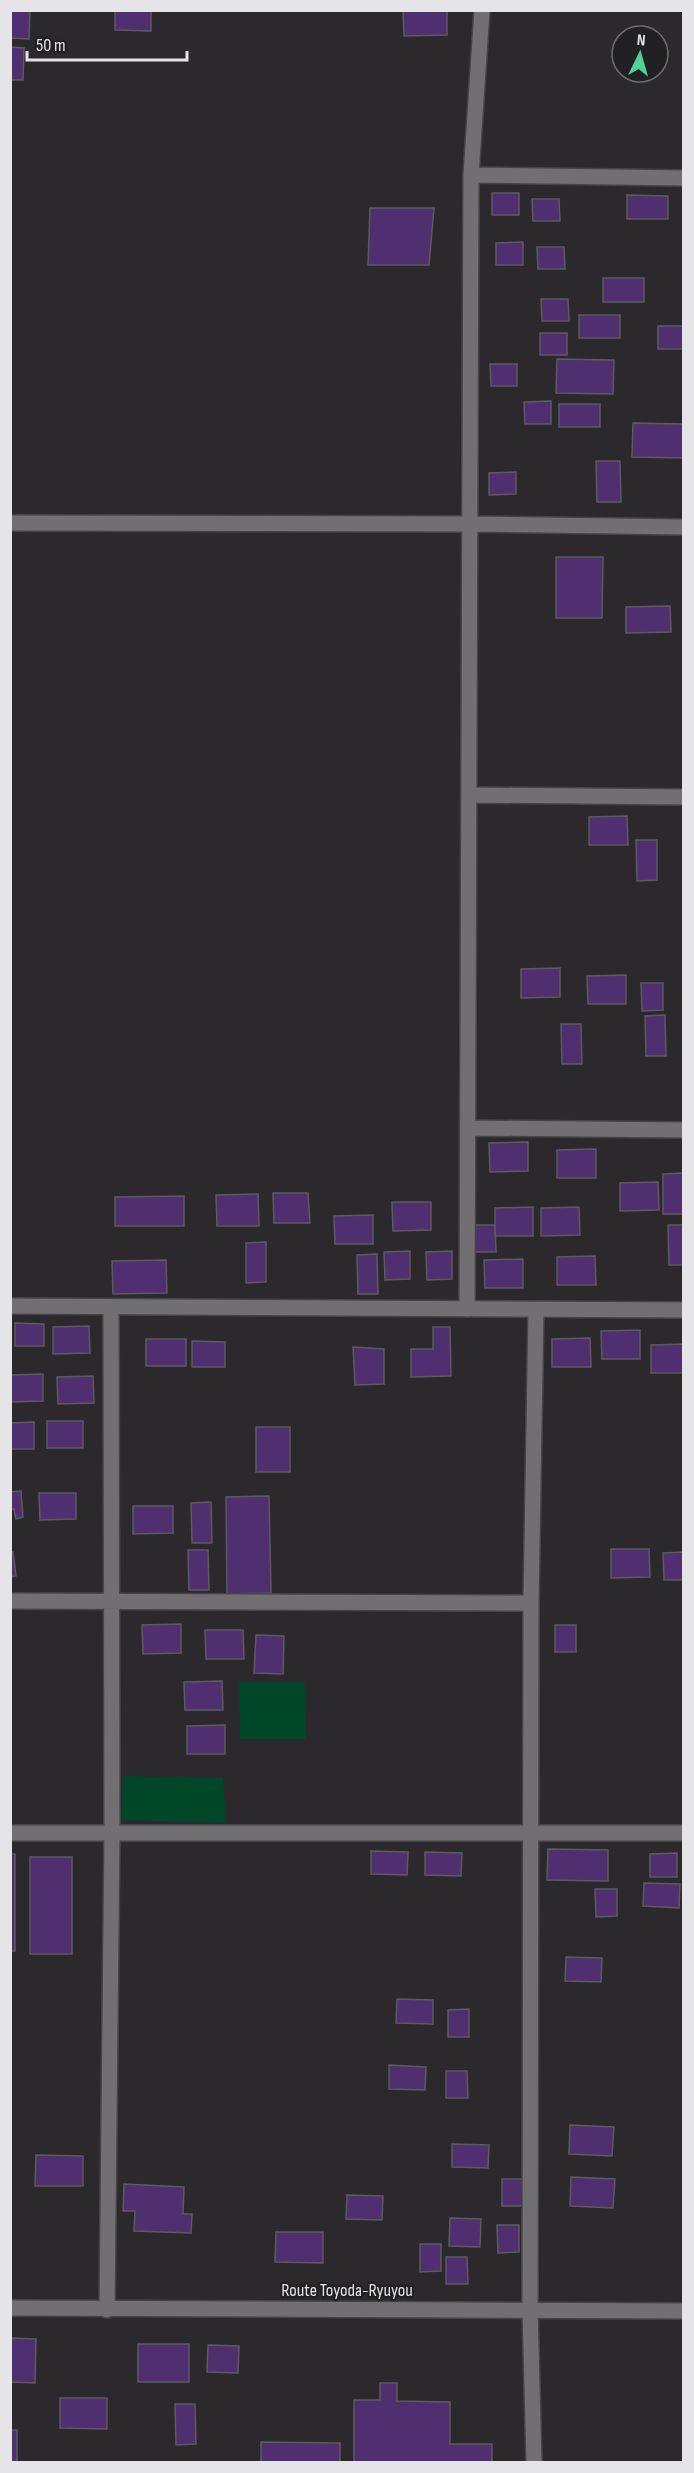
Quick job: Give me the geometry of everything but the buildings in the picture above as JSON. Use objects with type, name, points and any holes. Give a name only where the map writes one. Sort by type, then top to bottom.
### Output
[{"type":"street","points":[[467,1309],[471,175],[482,10]]},
{"type":"street","points":[[471,175],[684,178]]},
{"type":"street","points":[[10,523],[684,527]]},
{"type":"street","points":[[469,795],[684,797]]},
{"type":"street","points":[[468,1128],[684,1130]]},
{"type":"street","points":[[10,1306],[684,1310]]},
{"type":"street","points":[[107,2310],[112,1834],[111,1308]]},
{"type":"street","points":[[534,2463],[530,2309],[531,1603],[536,1310]]},
{"type":"street","points":[[10,1601],[531,1603]]},
{"type":"street","points":[[10,1833],[684,1833]]},
{"type":"street","name":"Route Toyoda-Ryuyou","points":[[10,2308],[684,2311]]},
{"type":"green space","points":[[239,1682],[305,1682],[306,1739],[240,1739]]},
{"type":"green space","points":[[123,1776],[223,1778],[226,1823],[121,1820]]}]
